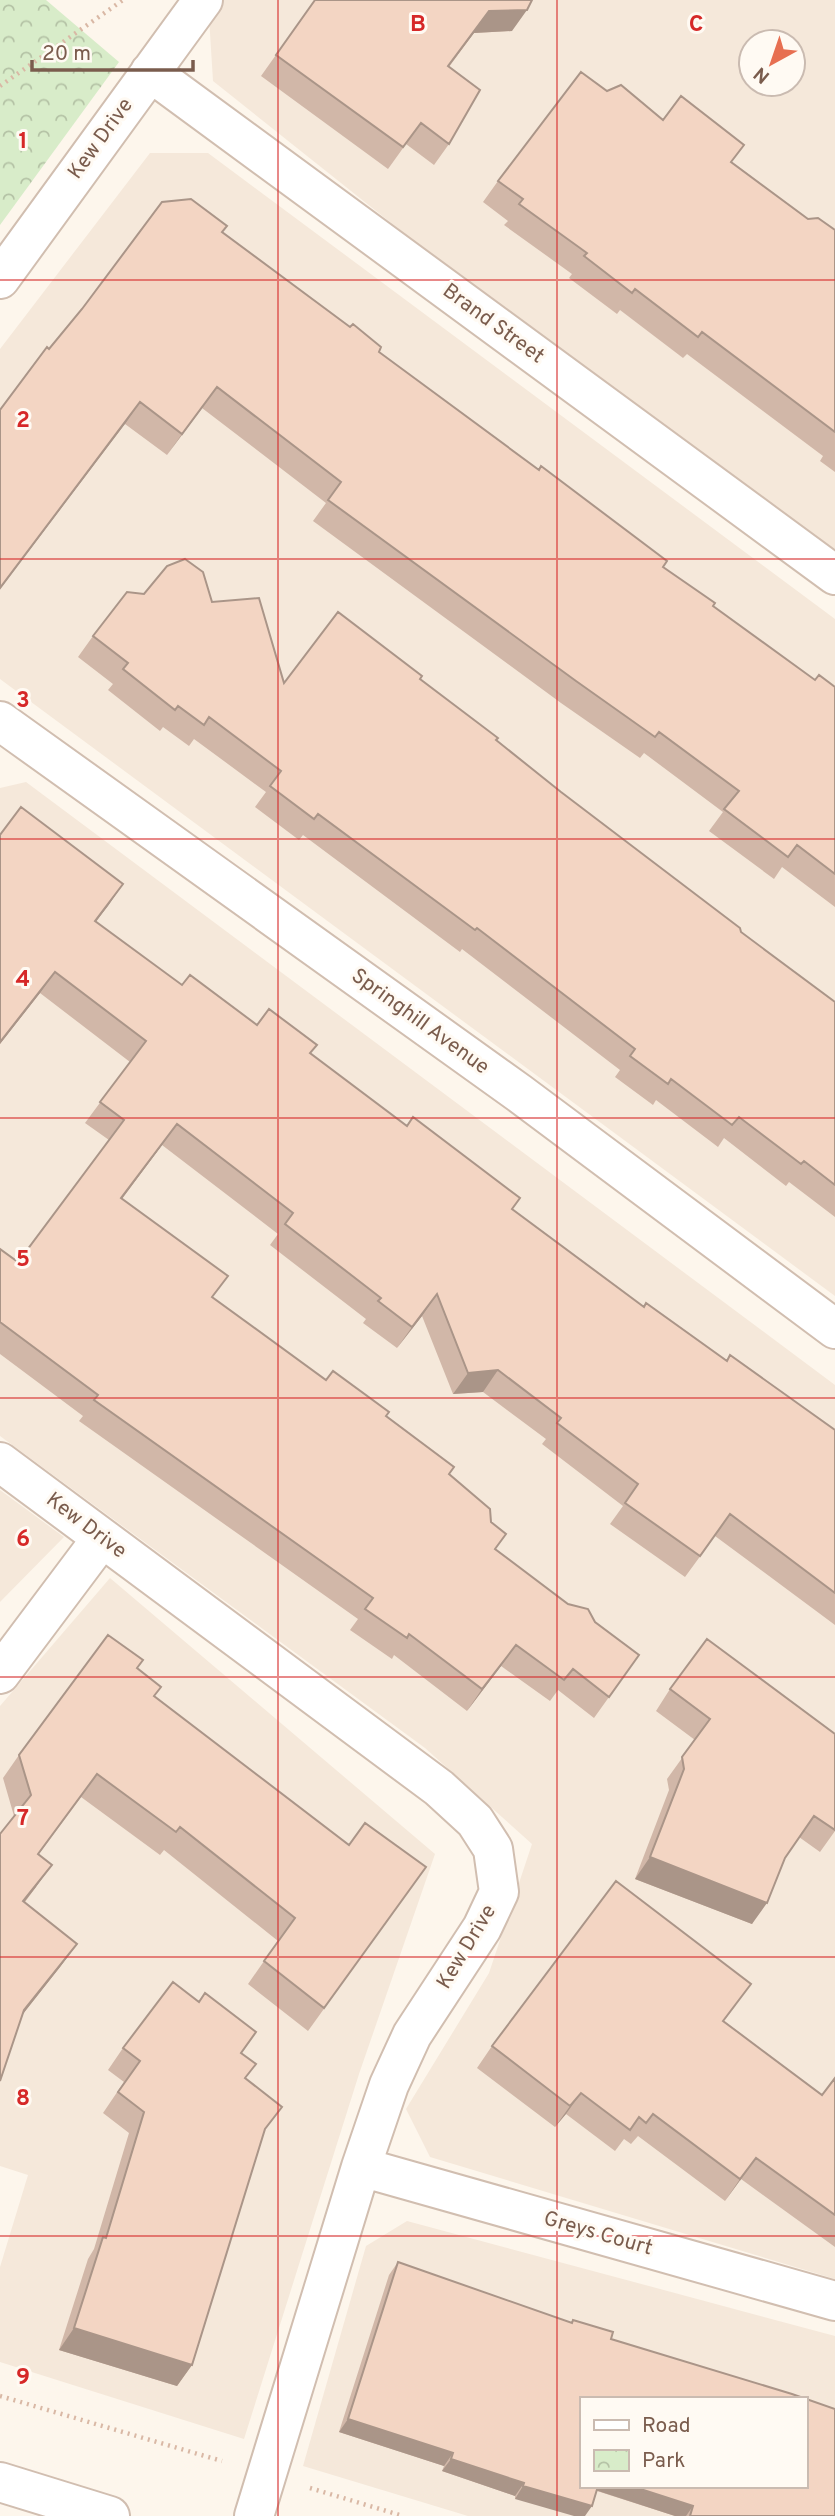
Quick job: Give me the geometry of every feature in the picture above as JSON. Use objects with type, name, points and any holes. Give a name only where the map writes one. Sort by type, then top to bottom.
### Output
[{"type":"street","name":"Kew Drive","points":[[0,279],[203,0]]},
{"type":"street","name":"Brand Street","points":[[150,72],[835,575]]},
{"type":"street","name":"Springhill Avenue","points":[[0,721],[519,1093],[835,1329]]},
{"type":"street","name":"Kew Drive","points":[[0,1462],[439,1788],[475,1821],[493,1849],[499,1892],[482,1928],[412,2035],[389,2085],[360,2167],[254,2516]]},
{"type":"street","points":[[0,1674],[102,1538]]},
{"type":"street","name":"Greys Court","points":[[360,2167],[835,2301]]},
{"type":"street","points":[[0,2482],[110,2516]]},
{"type":"path","points":[[0,86],[123,0]]},
{"type":"path","points":[[0,2396],[234,2464]]},
{"type":"path","points":[[297,2483],[403,2516]]},
{"type":"shaded area","points":[[222,0],[835,0],[835,555],[464,281],[213,81],[209,17]]},
{"type":"shaded area","points":[[150,153],[208,153],[835,619],[835,1296],[0,679],[0,349]]},
{"type":"shaded area","points":[[26,782],[835,1385],[835,2279],[430,2157],[406,2109],[489,1973],[532,1844],[425,1748],[0,1436],[0,788]]},
{"type":"shaded area","points":[[0,1490],[64,1537],[0,1602]]},
{"type":"shaded area","points":[[110,1578],[435,1854],[359,2074],[244,2439],[0,2362],[0,2267],[28,2175],[0,2166],[0,1706]]},
{"type":"shaded area","points":[[407,2221],[835,2336],[835,2516],[468,2516],[303,2466],[366,2246]]},
{"type":"green space","points":[[0,0],[46,0],[119,62],[0,225]]},
{"type":"building","points":[[315,0],[532,0],[527,10],[489,11],[448,66],[480,90],[449,144],[421,123],[403,147],[276,55]]},
{"type":"building","points":[[581,72],[607,91],[621,85],[663,120],[681,96],[744,145],[731,162],[808,219],[818,218],[835,230],[835,432],[702,332],[698,337],[635,289],[632,293],[584,256],[587,253],[519,204],[523,199],[498,181]]},
{"type":"building","points":[[191,199],[227,226],[222,232],[350,327],[353,324],[381,347],[379,352],[539,470],[541,466],[667,561],[663,567],[715,603],[713,606],[815,680],[819,675],[835,687],[835,874],[797,845],[788,857],[724,809],[739,791],[659,732],[655,737],[328,500],[341,482],[217,387],[182,434],[140,402],[0,588],[0,410],[47,347],[49,349],[82,309],[162,202]]},
{"type":"building","points":[[185,559],[203,572],[212,602],[259,598],[284,683],[338,612],[422,676],[420,679],[498,738],[496,740],[561,792],[835,1002],[835,1185],[804,1161],[801,1164],[739,1117],[732,1125],[671,1079],[668,1084],[630,1056],[635,1049],[477,928],[475,930],[318,814],[314,819],[270,786],[281,771],[209,717],[204,725],[178,706],[175,710],[123,669],[128,663],[93,636],[127,592],[144,594],[167,566]]},
{"type":"building","points":[[21,807],[123,884],[95,921],[182,985],[190,975],[257,1025],[269,1009],[317,1045],[310,1053],[407,1126],[413,1117],[520,1198],[512,1209],[644,1307],[646,1303],[727,1361],[730,1355],[835,1430],[835,1593],[730,1514],[700,1556],[625,1503],[638,1484],[557,1423],[561,1418],[498,1370],[468,1373],[437,1294],[412,1327],[378,1301],[381,1298],[285,1224],[293,1213],[177,1124],[121,1198],[228,1276],[212,1297],[326,1380],[333,1371],[389,1412],[386,1416],[454,1467],[449,1474],[490,1509],[491,1522],[506,1534],[495,1549],[568,1604],[588,1609],[595,1622],[639,1655],[609,1697],[573,1669],[564,1680],[516,1645],[482,1689],[409,1634],[407,1638],[365,1609],[373,1598],[94,1400],[98,1395],[0,1322],[0,1249],[18,1262],[124,1120],[100,1102],[146,1041],[55,972],[0,1042],[0,835]]},
{"type":"building","points":[[108,1635],[143,1660],[137,1668],[161,1687],[154,1696],[349,1845],[365,1823],[426,1867],[324,2008],[264,1961],[295,1918],[180,1827],[176,1832],[97,1774],[38,1854],[52,1865],[23,1901],[77,1944],[24,2010],[0,2081],[0,1834],[31,1795],[19,1755]]},
{"type":"building","points":[[707,1639],[835,1734],[835,1830],[814,1816],[785,1858],[767,1903],[650,1857],[684,1769],[682,1757],[710,1719],[670,1689]]},
{"type":"building","points":[[616,1881],[751,1984],[723,2021],[822,2095],[835,2078],[835,2215],[756,2158],[740,2179],[653,2114],[646,2123],[639,2117],[630,2130],[581,2093],[570,2106],[492,2046]]},
{"type":"building","points":[[173,1982],[199,2002],[205,1993],[256,2032],[241,2053],[256,2064],[245,2078],[282,2107],[265,2129],[192,2365],[74,2328],[103,2237],[106,2238],[144,2112],[118,2092],[140,2061],[123,2048]]},
{"type":"building","points":[[398,2262],[572,2323],[573,2320],[613,2332],[611,2339],[801,2397],[580,2397],[580,2488],[597,2488],[592,2506],[523,2486],[524,2483],[451,2459],[453,2453],[348,2419]]},
{"type":"building","points":[[807,2399],[835,2409],[835,2516],[690,2516],[693,2506],[637,2488],[807,2488]]}]
